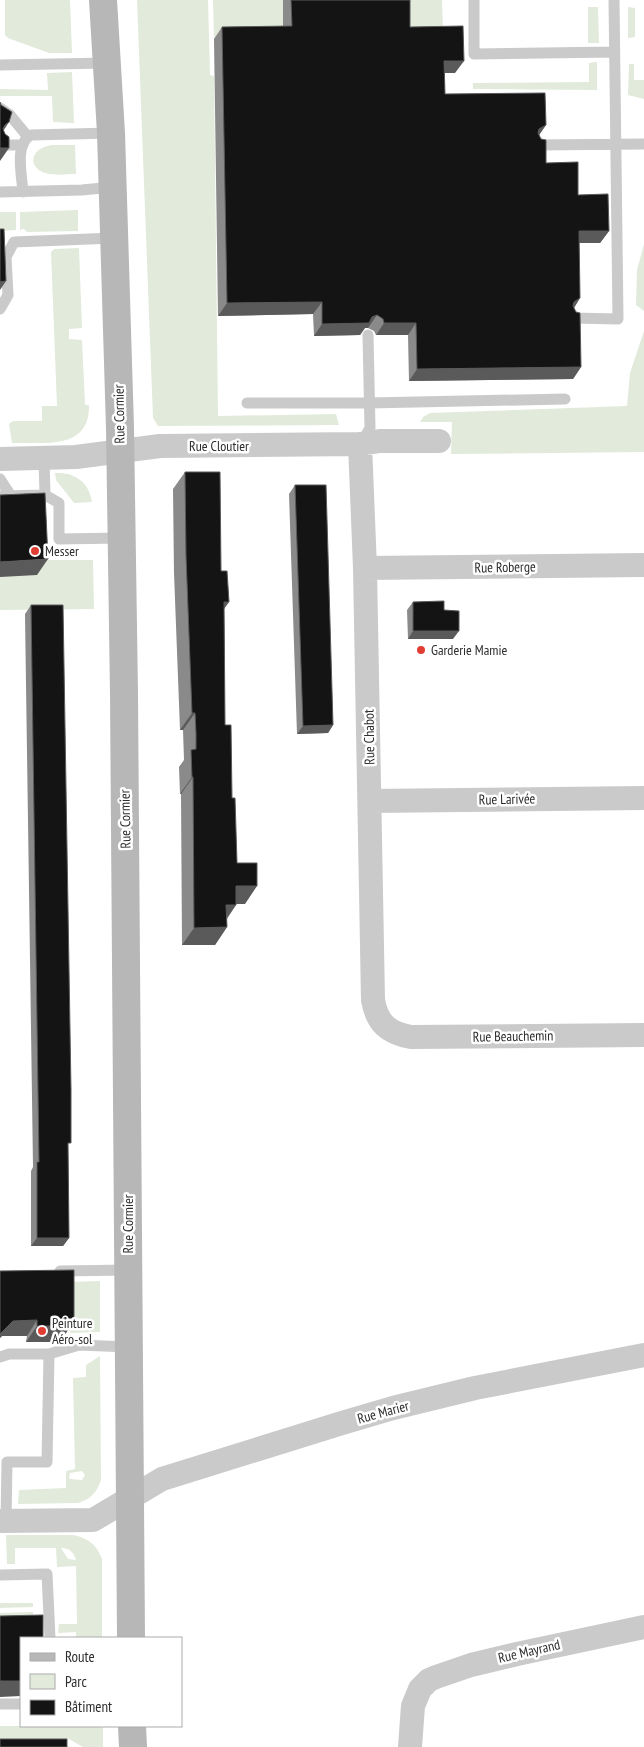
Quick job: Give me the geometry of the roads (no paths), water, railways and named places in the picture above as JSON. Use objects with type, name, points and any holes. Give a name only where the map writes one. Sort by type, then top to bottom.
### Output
[{"type":"street","name":"Rue Cormier","points":[[103,0],[111,133],[120,450],[131,1637]]},
{"type":"street","name":"Rue Cloutier","points":[[0,458],[76,457],[160,446],[360,444],[380,441],[439,441]]},
{"type":"street","name":"Rue Chabot","points":[[360,444],[365,568],[373,1000],[375,1012],[385,1027]]},
{"type":"street","name":"Rue Roberge","points":[[365,568],[644,565]]},
{"type":"street","name":"Rue Larivée","points":[[370,801],[644,798]]},
{"type":"street","name":"Rue Beauchemin","points":[[385,1027],[401,1035],[411,1037],[644,1035]]},
{"type":"street","name":"Rue Marier","points":[[3,1521],[93,1520],[162,1478],[393,1408],[513,1380],[643,1358]]},
{"type":"street","name":"Rue Mayrand","points":[[410,1747],[411,1714],[420,1689],[436,1677],[471,1665],[644,1627]]},
{"type":"street","points":[[132,1727],[133,1747]]},
{"type":"lane","points":[[474,0],[474,54],[614,52]]},
{"type":"lane","points":[[572,318],[618,319],[614,0]]},
{"type":"lane","points":[[0,65],[107,63]]},
{"type":"lane","points":[[0,108],[10,115],[25,141]]},
{"type":"lane","points":[[23,192],[21,150],[25,141],[31,135],[111,133]]},
{"type":"lane","points":[[0,145],[25,141]]},
{"type":"lane","points":[[537,145],[644,144]]},
{"type":"lane","points":[[0,192],[113,187]]},
{"type":"lane","points":[[2,236],[14,242],[114,238]]},
{"type":"lane","points":[[0,308],[8,295],[6,258],[14,242]]},
{"type":"lane","points":[[360,444],[370,428],[368,335]]},
{"type":"lane","points":[[247,402],[369,403],[565,399]]},
{"type":"lane","points":[[44,458],[45,495]]},
{"type":"lane","points":[[0,479],[6,496],[45,495],[58,503],[59,539],[121,538]]},
{"type":"lane","points":[[52,1274],[60,1271],[129,1270]]},
{"type":"lane","points":[[0,1357],[9,1354],[49,1354],[79,1345],[129,1347]]},
{"type":"lane","points":[[3,1521],[3,1460],[46,1462],[49,1354]]},
{"type":"lane","points":[[0,1575],[47,1574],[50,1637]]},
{"type":"lane","points":[[0,1704],[20,1704]]},
{"type":"place","name":"Messer","points":[[35,551]]},
{"type":"place","name":"Garderie Mamie","points":[[421,650]]},
{"type":"place","name":"Peinture Aéro-sol","points":[[42,1331]]}]
